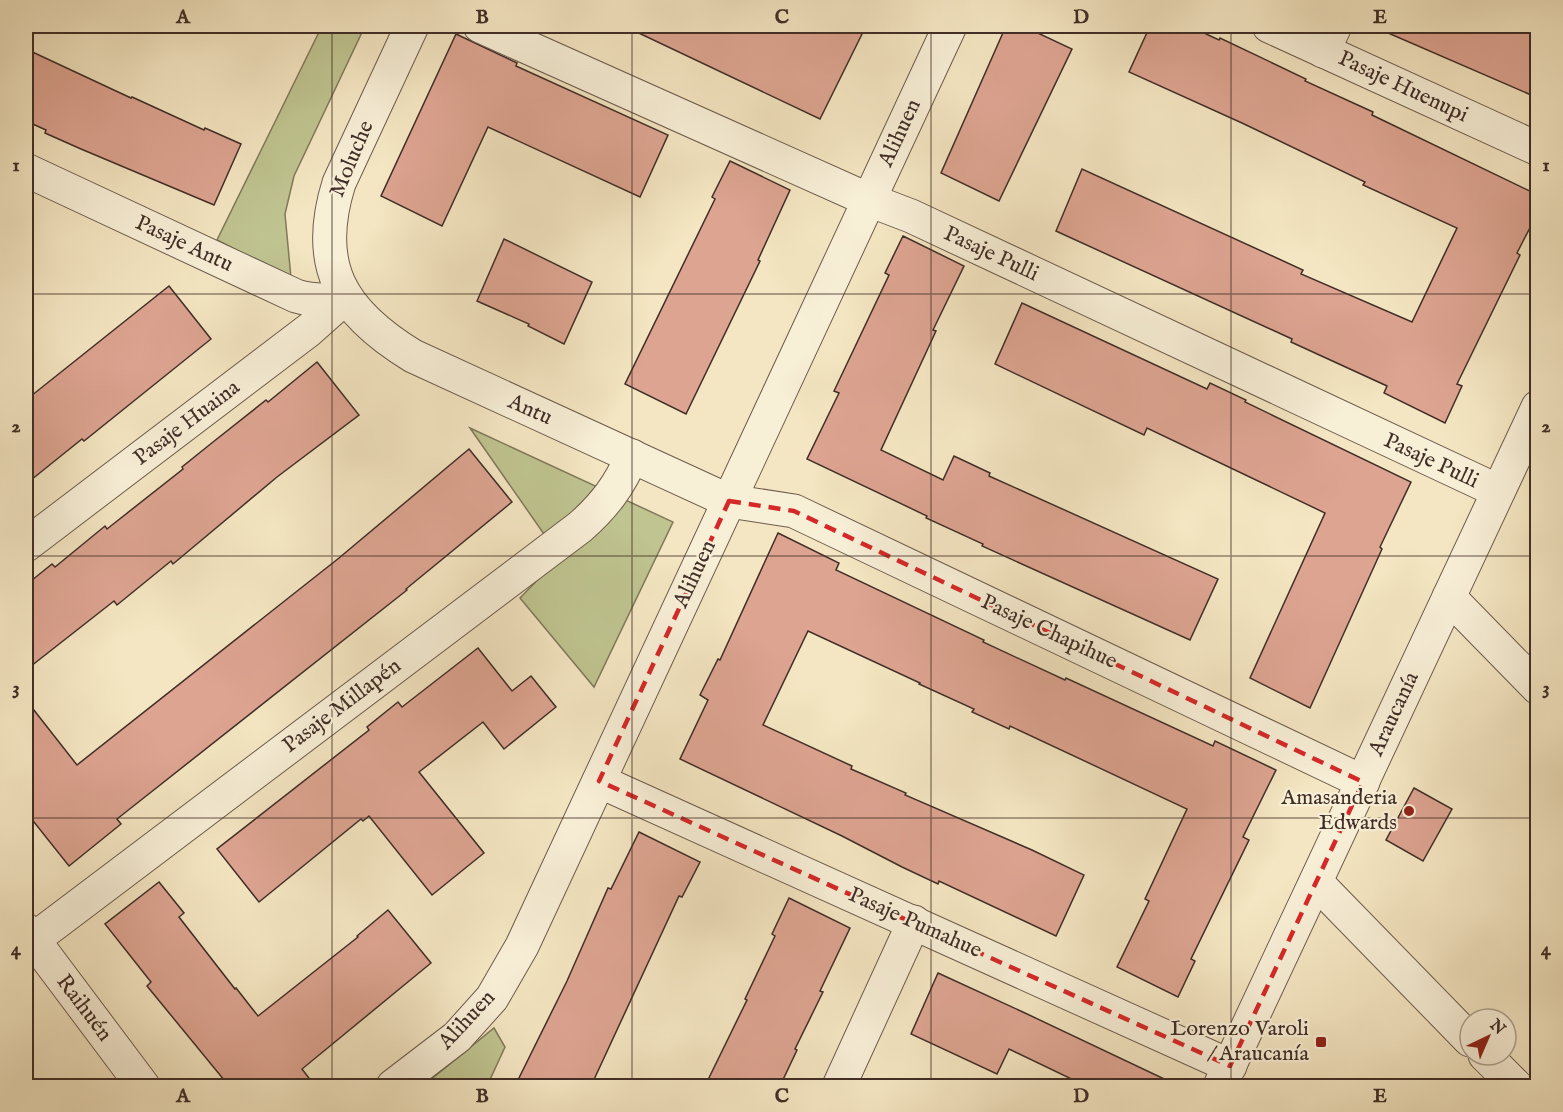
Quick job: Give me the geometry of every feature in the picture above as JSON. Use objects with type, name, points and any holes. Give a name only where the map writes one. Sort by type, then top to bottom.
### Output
[{"type":"street","name":"Moluche","points":[[345,298],[331,257],[329,236],[331,209],[339,183],[412,26]]},
{"type":"street","name":"Pasaje Pulli","points":[[480,26],[869,201],[911,216],[1498,491]]},
{"type":"street","name":"Alihuen","points":[[393,1086],[457,1037],[492,998],[522,946],[950,26]]},
{"type":"street","name":"Pasaje Huenupi","points":[[1269,26],[1329,38],[1538,149]]},
{"type":"street","name":"Pasaje Antu","points":[[26,170],[296,296],[328,301],[345,298]]},
{"type":"street","name":"Antu","points":[[345,298],[374,329],[413,356],[729,501]]},
{"type":"street","name":"Pasaje Huaina","points":[[26,545],[309,330],[345,298]]},
{"type":"street","name":"Araucanía","points":[[1225,1076],[1538,407]]},
{"type":"street","name":"Pasaje Millapén","points":[[29,935],[579,527],[609,498],[632,456]]},
{"type":"street","name":"Pasaje Chapihue","points":[[729,501],[794,511],[1363,782]]},
{"type":"street","points":[[1449,597],[1538,688]]},
{"type":"street","name":"Pasaje Pumahue","points":[[599,781],[914,922],[1225,1076]]},
{"type":"street","points":[[1316,882],[1458,1028]]},
{"type":"street","points":[[839,1086],[914,922]]},
{"type":"street","name":"Raihuén","points":[[29,935],[143,1086]]},
{"type":"street","points":[[1497,1067],[1516,1086]]},
{"type":"highlighted area","points":[[729,501],[794,511],[1363,782],[1230,1066],[599,781]]},
{"type":"green space","points":[[322,26],[365,26],[294,176],[285,214],[291,278],[217,240]]},
{"type":"green space","points":[[470,428],[673,522],[594,687],[520,598],[560,557]]},
{"type":"green space","points":[[494,1028],[505,1047],[487,1086],[423,1086]]},
{"type":"building","points":[[624,26],[866,26],[820,119]]},
{"type":"building","points":[[1006,26],[1023,26],[1072,49],[999,201],[941,173]]},
{"type":"building","points":[[1150,26],[1189,26],[1219,40],[1220,38],[1538,195],[1538,212],[1517,253],[1520,255],[1457,384],[1462,386],[1445,423],[1384,393],[1387,386],[1291,342],[1292,339],[1056,231],[1082,169],[1303,270],[1301,274],[1412,322],[1457,228],[1363,185],[1365,182],[1242,123],[1129,72]]},
{"type":"building","points":[[1372,26],[1538,26],[1538,98]]},
{"type":"building","points":[[456,34],[517,63],[516,66],[668,135],[640,197],[488,127],[442,226],[381,196]]},
{"type":"building","points":[[26,49],[131,98],[241,144],[214,205],[45,133],[46,130],[26,121]]},
{"type":"building","points":[[730,161],[790,190],[758,260],[760,261],[686,414],[625,384],[715,199],[712,197]]},
{"type":"building","points":[[903,236],[964,266],[933,330],[936,331],[881,450],[943,480],[954,456],[990,473],[989,476],[1218,579],[1190,640],[982,546],[983,544],[926,518],[927,516],[807,459],[839,393],[834,391],[889,275],[885,273]]},
{"type":"building","points":[[504,239],[592,282],[564,344],[528,326],[529,324],[477,301]]},
{"type":"building","points":[[169,286],[211,339],[84,441],[82,439],[26,484],[26,400]]},
{"type":"building","points":[[1022,303],[1207,389],[1210,383],[1411,482],[1310,708],[1250,678],[1325,513],[1147,428],[1144,435],[995,364]]},
{"type":"building","points":[[317,362],[359,415],[277,477],[173,564],[171,561],[117,605],[114,601],[26,670],[26,585],[52,564],[55,567],[105,526],[107,529],[183,469],[182,467],[213,442],[266,400],[268,402]]},
{"type":"building","points":[[469,449],[512,502],[407,590],[117,819],[121,824],[69,866],[26,812],[26,700],[77,765],[339,558]]},
{"type":"building","points":[[778,533],[839,563],[836,570],[984,640],[983,642],[1213,746],[1215,741],[1276,770],[1243,837],[1249,840],[1191,959],[1195,961],[1178,997],[1117,967],[1149,901],[1145,899],[1187,809],[1010,726],[1009,729],[972,712],[974,709],[808,631],[763,725],[852,766],[851,769],[906,793],[905,795],[1084,875],[1056,936],[939,881],[938,884],[680,759],[708,700],[700,695],[718,659],[720,660]]},
{"type":"building","points":[[478,648],[512,691],[531,676],[556,707],[504,749],[483,722],[419,772],[484,853],[432,895],[369,816],[363,821],[361,819],[259,902],[217,849],[369,730],[367,727],[398,702],[402,707]]},
{"type":"building","points":[[1414,788],[1452,809],[1423,861],[1386,840]]},
{"type":"building","points":[[639,832],[700,862],[682,897],[679,896],[591,1086],[515,1086],[567,981],[608,888],[611,889]]},
{"type":"building","points":[[159,882],[184,913],[179,917],[258,1016],[358,937],[388,910],[431,963],[302,1069],[315,1086],[229,1086],[147,986],[151,982],[105,924]]},
{"type":"building","points":[[789,898],[850,928],[820,991],[823,992],[780,1086],[705,1086],[747,1000],[745,999],[775,936],[772,934]]},
{"type":"building","points":[[938,973],[1179,1086],[1086,1086],[1009,1049],[997,1074],[911,1034]]},
{"type":"place","name":"Amasanderia Edwards","points":[[1409,811]]},
{"type":"place","name":"Lorenzo Varoli / Araucanía","points":[[1321,1042]]}]
